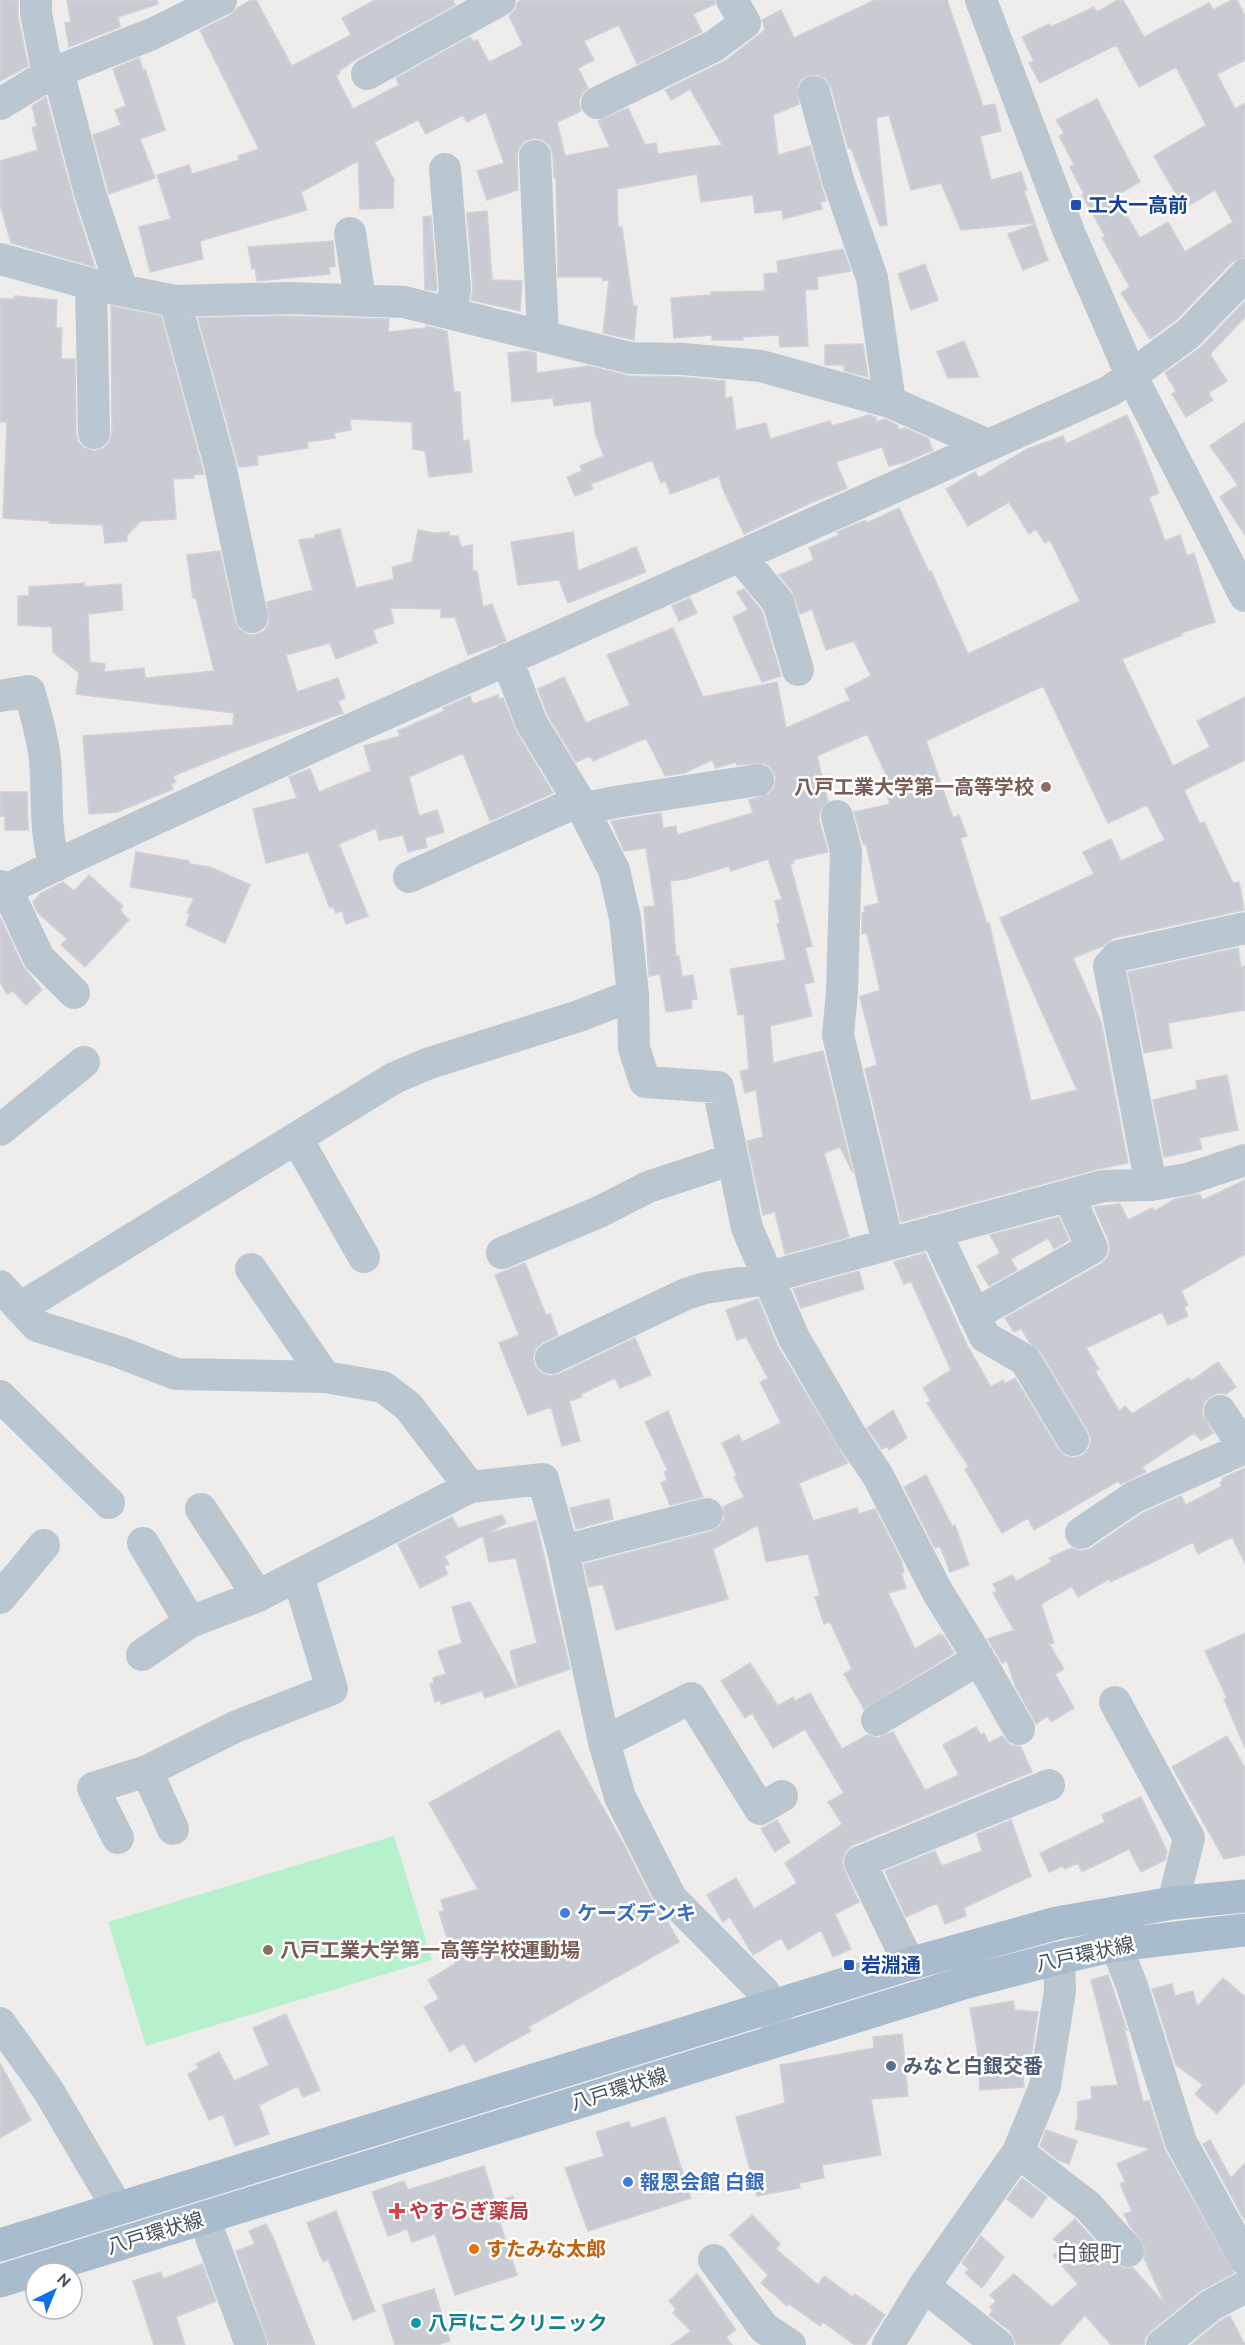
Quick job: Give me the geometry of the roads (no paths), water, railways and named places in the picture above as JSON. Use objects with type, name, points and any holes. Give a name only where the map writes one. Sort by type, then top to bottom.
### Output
[{"type":"main road","name":"八戸環状線","points":[[0,2245],[909,1964],[1057,1923],[1173,1903],[1245,1896]]},
{"type":"main road","name":"八戸環状線","points":[[0,2281],[967,1982],[1116,1945],[1244,1935]]},
{"type":"street","points":[[36,0],[36,13],[53,73],[122,290]]},
{"type":"street","points":[[0,104],[53,73],[152,34],[221,0]]},
{"type":"street","points":[[367,75],[500,0]]},
{"type":"street","points":[[597,103],[714,46],[746,23],[732,0]]},
{"type":"street","points":[[981,0],[1069,232],[1131,375],[1233,543],[1245,596]]},
{"type":"street","points":[[814,92],[838,180],[872,278],[890,402]]},
{"type":"street","points":[[535,156],[543,336]]},
{"type":"street","points":[[445,169],[455,289],[451,313]]},
{"type":"street","points":[[350,233],[360,299]]},
{"type":"street","points":[[1,255],[91,284],[175,301],[289,298],[404,302],[630,358],[683,359],[761,366],[890,402],[988,445]]},
{"type":"street","points":[[74,993],[39,958],[2,890],[507,659],[1110,391],[1188,334],[1245,275]]},
{"type":"street","points":[[91,284],[94,433]]},
{"type":"street","points":[[175,301],[220,465],[252,617]]},
{"type":"street","points":[[740,556],[778,602],[798,670]]},
{"type":"street","points":[[507,659],[531,722],[581,805],[614,870],[625,918],[633,995],[634,1048],[645,1082],[718,1087],[747,1228],[794,1338],[850,1434],[878,1476],[937,1591],[1019,1729]]},
{"type":"street","points":[[0,696],[29,691],[39,722],[45,759],[49,846],[55,866]]},
{"type":"street","points":[[409,877],[581,805],[758,780]]},
{"type":"street","points":[[837,816],[846,851],[842,992],[838,1035],[888,1244]]},
{"type":"street","points":[[1151,1185],[1109,966],[1118,956],[1245,928]]},
{"type":"street","points":[[470,1487],[408,1406],[383,1387],[325,1377],[176,1374],[119,1352],[37,1326],[7,1299],[297,1139],[328,1117],[394,1078],[427,1064],[579,1016],[633,995]]},
{"type":"street","points":[[0,1130],[84,1062]]},
{"type":"street","points":[[297,1139],[364,1257]]},
{"type":"street","points":[[502,1252],[599,1212],[648,1187],[733,1159]]},
{"type":"street","points":[[551,1358],[686,1294],[705,1288],[754,1281],[1102,1186],[1151,1185],[1186,1179],[1245,1160]]},
{"type":"street","points":[[974,1315],[1092,1248],[1069,1196]]},
{"type":"street","points":[[935,1232],[985,1337],[1025,1360],[1073,1440]]},
{"type":"street","points":[[251,1269],[325,1377]]},
{"type":"street","points":[[0,1396],[110,1503]]},
{"type":"street","points":[[1081,1533],[1134,1497],[1245,1448],[1220,1411]]},
{"type":"street","points":[[142,1655],[190,1622],[258,1596],[470,1487],[543,1479],[563,1551],[604,1742],[620,1797],[671,1898],[764,1992],[781,2038]]},
{"type":"street","points":[[201,1509],[258,1596]]},
{"type":"street","points":[[563,1551],[707,1514]]},
{"type":"street","points":[[143,1543],[190,1622]]},
{"type":"street","points":[[0,1598],[44,1545]]},
{"type":"street","points":[[118,1839],[93,1788],[147,1771],[235,1727],[332,1689],[298,1576]]},
{"type":"street","points":[[878,1720],[979,1659]]},
{"type":"street","points":[[604,1742],[691,1698],[760,1809],[782,1796]]},
{"type":"street","points":[[1115,1702],[1189,1838],[1173,1903]]},
{"type":"street","points":[[147,1771],[173,1829]]},
{"type":"street","points":[[909,1964],[860,1862],[1049,1785]]},
{"type":"street","points":[[1109,1914],[1116,1945],[1132,1986],[1181,2142],[1245,2259]]},
{"type":"street","points":[[888,2345],[924,2286],[1018,2152],[1045,2086],[1060,1991],[1059,1958]]},
{"type":"street","points":[[0,2023],[48,2090],[118,2209]]},
{"type":"street","points":[[1018,2152],[1088,2206],[1128,2251]]},
{"type":"street","points":[[204,2218],[251,2345]]},
{"type":"street","points":[[714,2260],[764,2328],[790,2345]]},
{"type":"street","points":[[924,2286],[998,2345]]},
{"type":"street","points":[[1162,2345],[1210,2306],[1245,2288]]},
{"type":"place","name":"工大一高前","points":[[1076,205]]},
{"type":"place","name":"八戸工業大学第一高等学校","points":[[1046,787]]},
{"type":"place","name":"ケーズデンキ","points":[[565,1913]]},
{"type":"place","name":"八戸工業大学第一高等学校運動場","points":[[268,1950]]},
{"type":"place","name":"岩淵通","points":[[849,1965]]},
{"type":"place","name":"みなと白銀交番","points":[[891,2066]]},
{"type":"place","name":"報恩会館 白銀","points":[[628,2182]]},
{"type":"place","name":"やすらぎ薬局","points":[[397,2211]]},
{"type":"place","name":"すたみな太郎","points":[[474,2249]]},
{"type":"place","name":"八戸にこクリニック","points":[[416,2323]]},
{"type":"district","name":"白銀町","points":[[1089,2253]]}]
